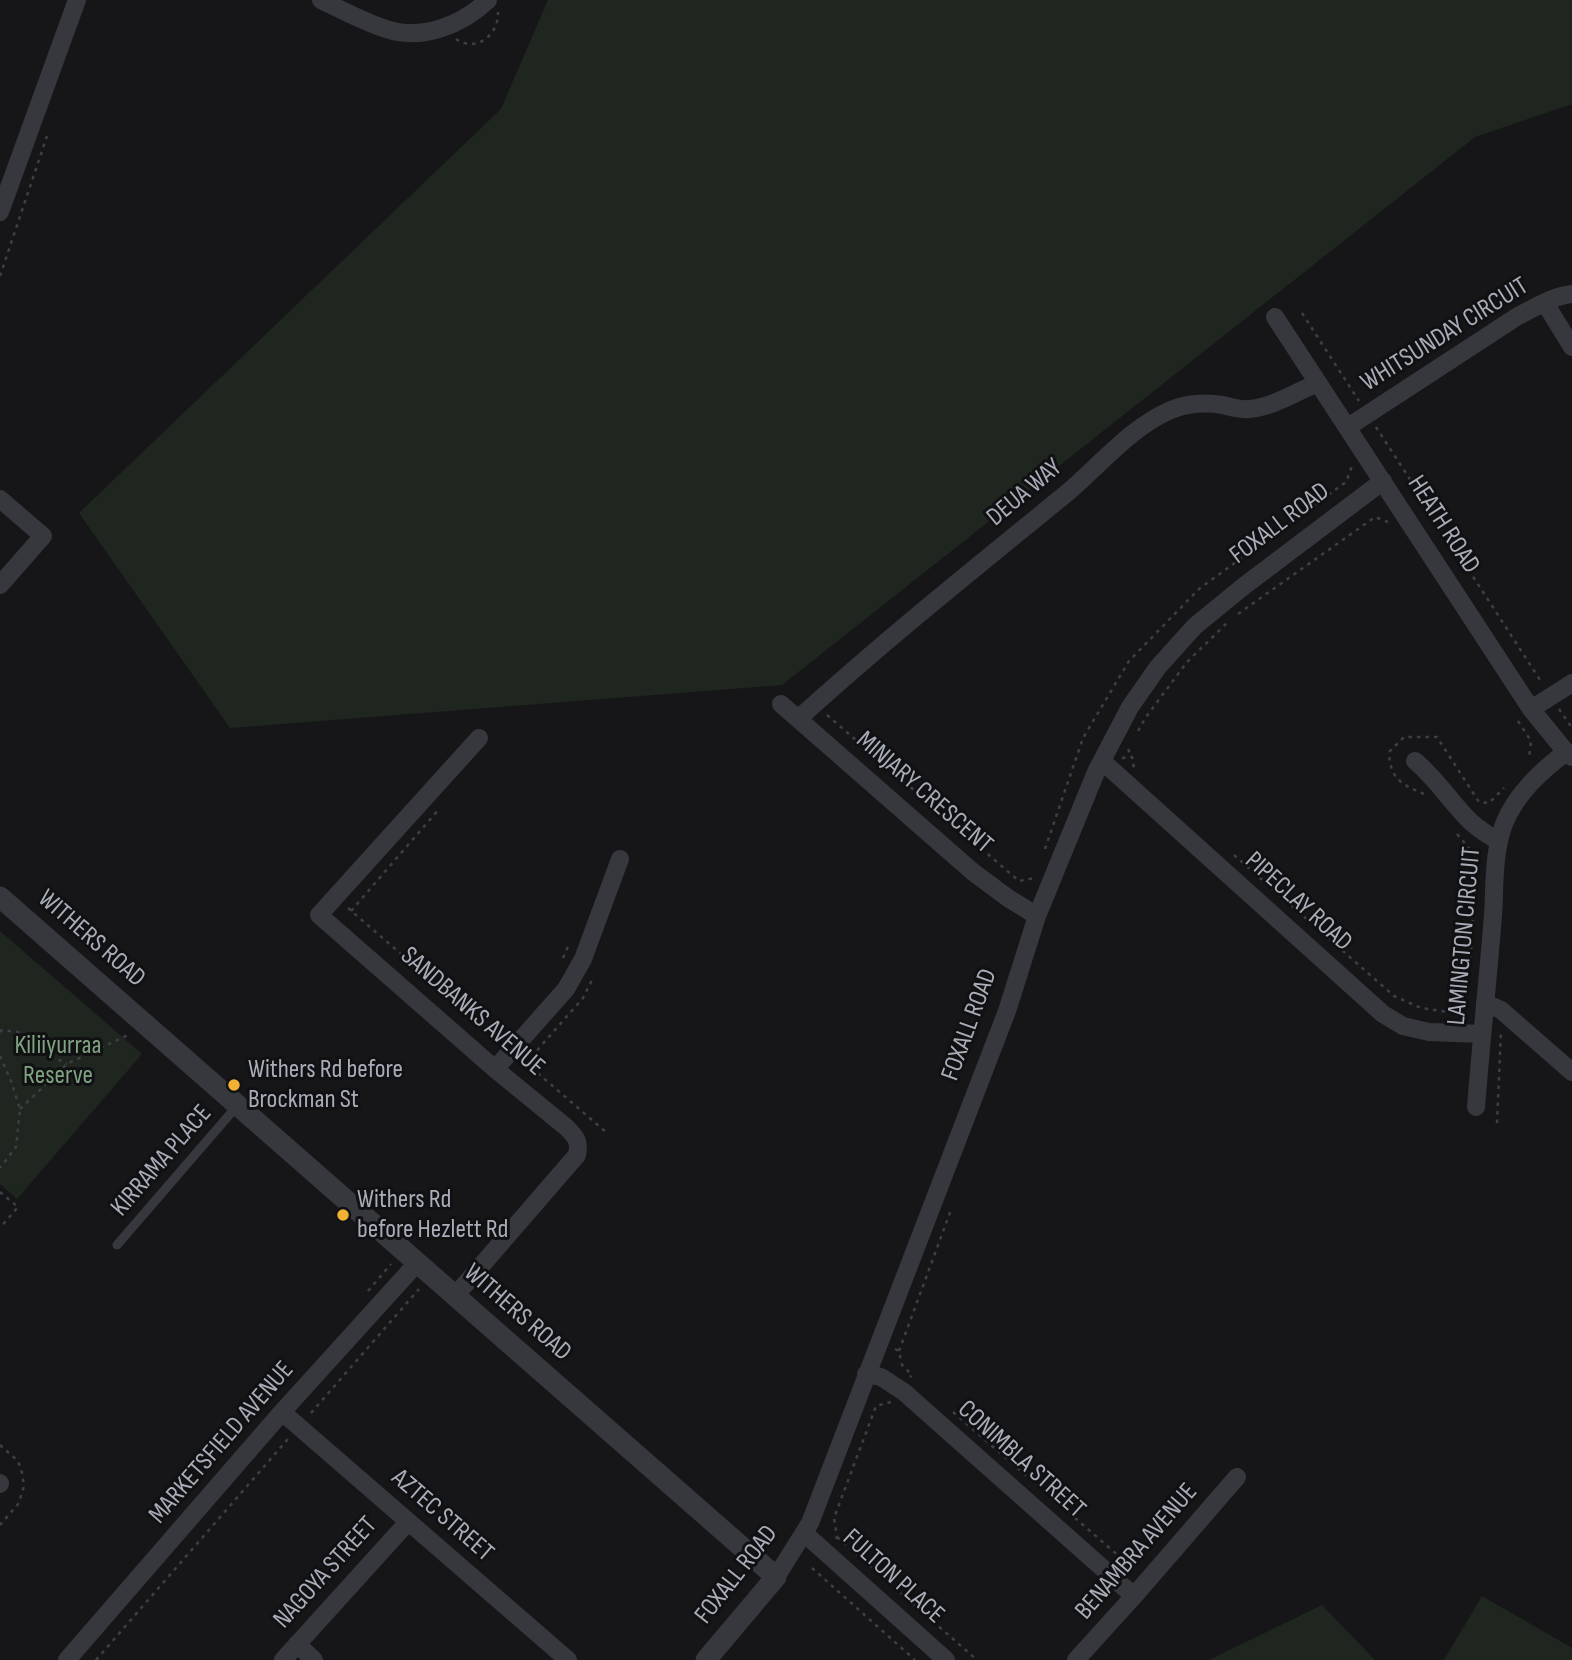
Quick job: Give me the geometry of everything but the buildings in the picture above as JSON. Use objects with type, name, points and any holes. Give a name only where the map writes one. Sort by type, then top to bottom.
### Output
[{"type":"street","points":[[0,212],[77,0]]},
{"type":"street","points":[[320,0],[389,30],[427,32],[469,17],[488,0]]},
{"type":"street","name":"WHITSUNDAY CIRCUIT","points":[[1348,427],[1518,316],[1545,303],[1572,295]]},
{"type":"street","points":[[1545,303],[1572,347]]},
{"type":"street","name":"HEATH ROAD","points":[[1275,317],[1383,481],[1523,714],[1569,755]]},
{"type":"street","name":"DEUA WAY","points":[[798,719],[1152,420],[1187,404],[1221,405],[1245,410],[1262,407],[1318,383]]},
{"type":"street","name":"FOXALL ROAD","points":[[706,1660],[776,1577],[804,1533],[1007,1011],[1037,916],[1102,761],[1130,707],[1158,667],[1195,626],[1383,481]]},
{"type":"street","points":[[0,499],[43,536],[0,585]]},
{"type":"street","points":[[1523,714],[1572,683]]},
{"type":"street","name":"MINJARY CRESCENT","points":[[781,704],[974,872],[1037,916]]},
{"type":"street","points":[[335,897],[479,738]]},
{"type":"street","name":"LAMINGTON CIRCUIT","points":[[1476,1107],[1495,862],[1499,841],[1513,806],[1527,786],[1544,769],[1569,755]]},
{"type":"street","name":"PIPECLAY ROAD","points":[[1102,761],[1383,1014],[1403,1026],[1429,1032],[1482,1034]]},
{"type":"street","points":[[1415,761],[1430,773],[1471,822],[1499,841]]},
{"type":"street","points":[[495,1069],[566,989],[583,959],[620,859]]},
{"type":"street","name":"WITHERS ROAD","points":[[0,897],[776,1577]]},
{"type":"street","name":"SANDBANKS AVENUE","points":[[335,897],[319,915],[495,1069],[566,1127],[575,1136],[579,1146],[577,1155],[455,1296]]},
{"type":"street","points":[[1485,1005],[1520,1025],[1572,1072]]},
{"type":"street","name":"MARKETSFIELD AVENUE","points":[[67,1660],[282,1412],[418,1262]]},
{"type":"street","name":"CONIMBLA STREET","points":[[866,1374],[881,1377],[901,1390],[1134,1596]]},
{"type":"street","name":"AZTEC STREET","points":[[282,1412],[568,1660]]},
{"type":"street","name":"BENAMBRA AVENUE","points":[[1076,1660],[1237,1477]]},
{"type":"street","name":"NAGOYA STREET","points":[[284,1660],[408,1522]]},
{"type":"street","name":"FULTON PLACE","points":[[804,1533],[946,1660]]},
{"type":"street","points":[[296,1644],[314,1660]]},
{"type":"lane","name":"KIRRAMA PLACE","points":[[117,1245],[238,1105]]},
{"type":"path","points":[[1302,313],[1572,728]]},
{"type":"path","points":[[1044,852],[1083,738],[1129,661],[1199,589],[1346,482],[1352,466],[1345,455]]},
{"type":"path","points":[[1134,738],[1146,717],[1187,662],[1231,619],[1375,517],[1389,522]]},
{"type":"path","points":[[818,701],[825,714],[1019,881],[1035,878]]},
{"type":"path","points":[[1523,714],[1531,741],[1529,761]]},
{"type":"path","points":[[1428,795],[1398,781],[1390,766],[1389,752],[1404,737],[1437,737],[1479,802],[1489,803],[1505,786]]},
{"type":"path","points":[[1128,748],[1133,767]]},
{"type":"path","points":[[1102,761],[1132,757]]},
{"type":"path","points":[[351,911],[441,806]]},
{"type":"path","points":[[1453,828],[1477,858],[1470,975]]},
{"type":"path","points":[[1227,849],[1394,996],[1421,1008],[1454,1013],[1485,1005],[1497,1123]]},
{"type":"path","points":[[335,897],[607,1133]]},
{"type":"path","points":[[561,963],[570,942]]},
{"type":"path","points":[[0,1032],[18,1032],[42,1051],[67,1064]]},
{"type":"path","points":[[20,1109],[67,1064],[128,1035]]},
{"type":"path","points":[[0,1056],[20,1109],[16,1147],[0,1168]]},
{"type":"path","points":[[0,1192],[18,1207],[0,1228]]},
{"type":"path","points":[[951,1210],[899,1351],[902,1365],[912,1375],[890,1403],[876,1406],[834,1518],[837,1537],[977,1660]]},
{"type":"path","points":[[96,1660],[419,1289]]},
{"type":"path","points":[[879,1342],[899,1351]]},
{"type":"path","points":[[826,1552],[837,1537]]},
{"type":"path","points":[[812,1568],[915,1660]]},
{"type":"green space","points":[[548,0],[1572,0],[1572,104],[1475,137],[782,685],[230,728],[79,513],[501,109]]},
{"type":"green space","name":"Kiliiyurraa Reserve","points":[[0,931],[142,1054],[17,1199],[0,1184]]},
{"type":"green space","points":[[1482,1596],[1572,1648],[1572,1660],[1444,1660]]},
{"type":"green space","points":[[1322,1605],[1375,1660],[1209,1660]]},
{"type":"place","name":"Withers Rd before Brockman St","points":[[234,1085]]},
{"type":"place","name":"Withers Rd before Hezlett Rd","points":[[343,1215]]}]
